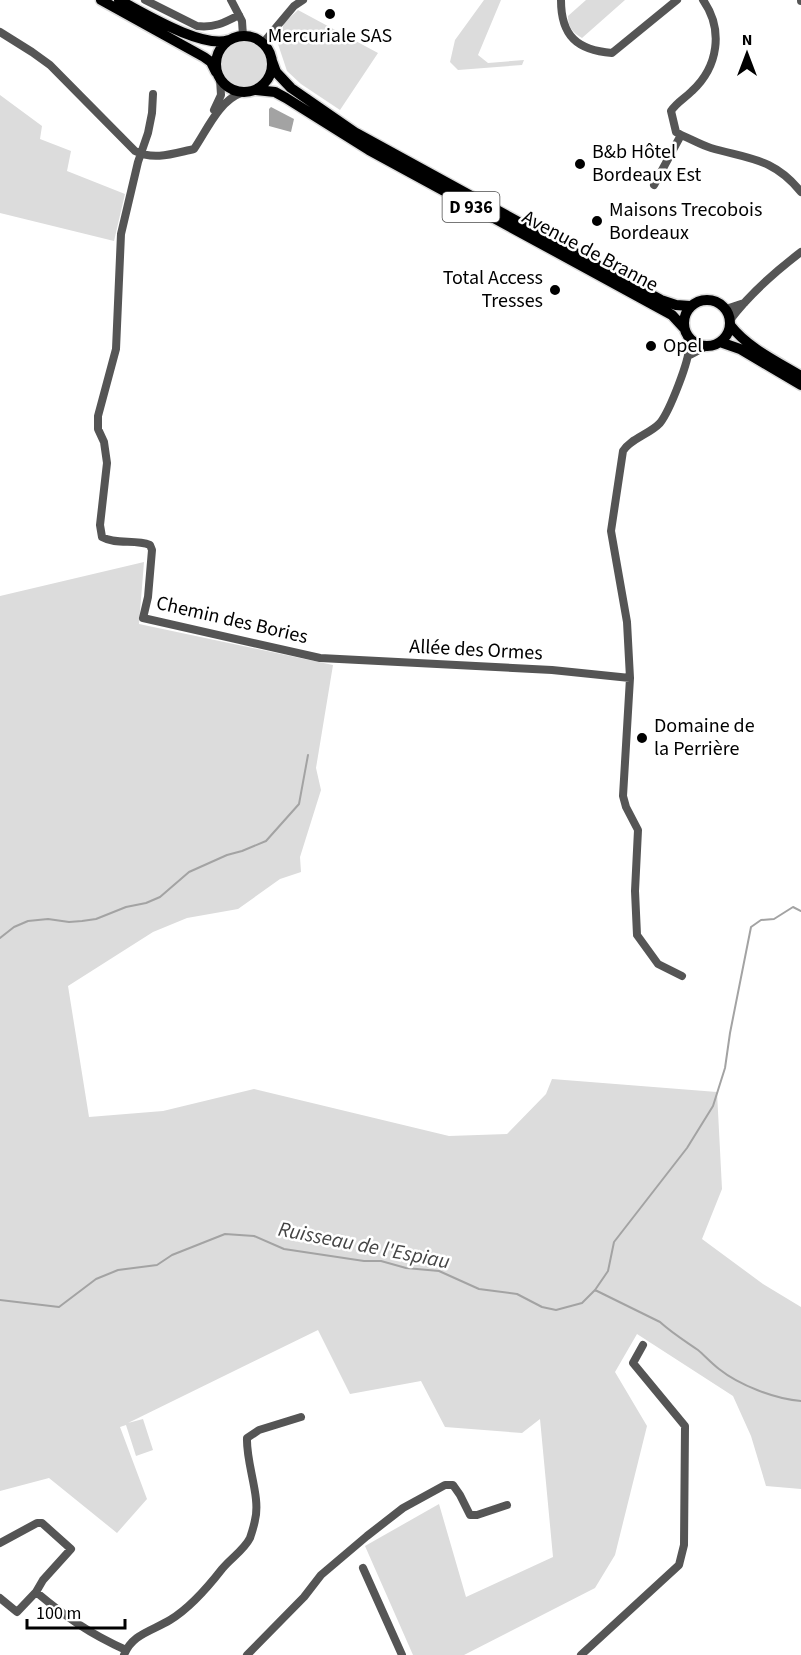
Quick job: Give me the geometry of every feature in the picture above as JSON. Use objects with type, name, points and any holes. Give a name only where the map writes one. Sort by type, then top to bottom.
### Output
[{"type":"main road","points":[[101,0],[212,62],[218,76],[232,90],[240,93],[256,90],[269,78],[271,54],[263,43],[250,36],[237,37],[218,43],[210,42],[180,31],[119,0]]},
{"type":"main road","points":[[218,76],[216,65],[220,49],[237,37]]},
{"type":"main road","name":"Avenue de Branne","points":[[272,61],[276,72],[291,88],[356,133],[661,300],[676,305],[690,306]]},
{"type":"main road","name":"Avenue de Branne","points":[[256,90],[274,92],[286,98],[369,150],[672,315],[685,332]]},
{"type":"main road","points":[[730,323],[729,332],[720,342],[705,347],[691,341],[685,332],[686,313],[690,306],[705,300],[713,301],[726,309],[730,323],[738,335],[753,347],[801,376]]},
{"type":"main road","points":[[720,342],[740,349],[801,385]]},
{"type":"street","points":[[145,0],[197,26],[222,25],[239,15]]},
{"type":"street","points":[[231,0],[239,15],[237,37]]},
{"type":"street","points":[[263,43],[294,6],[303,0]]},
{"type":"street","points":[[561,0],[564,27],[572,39],[600,52],[612,53],[677,0]]},
{"type":"street","points":[[704,0],[712,13],[716,30],[714,58],[704,76],[671,111],[676,132],[710,147],[776,167],[790,178],[801,192]]},
{"type":"street","points":[[0,32],[50,65],[135,151],[142,155],[155,156],[194,149],[223,105],[240,93]]},
{"type":"street","points":[[180,152],[194,142],[218,103],[220,94],[218,76]]},
{"type":"street","points":[[142,155],[152,113],[153,94]]},
{"type":"street","points":[[654,185],[681,135]]},
{"type":"street","name":"Chemin des Bories","points":[[142,155],[138,162],[121,234],[116,349],[98,416],[98,429],[104,442],[107,463],[100,525],[102,537],[108,540],[144,543],[153,550],[150,586],[143,618],[320,658]]},
{"type":"street","points":[[730,323],[747,301],[787,262],[801,252]]},
{"type":"street","points":[[726,309],[747,301]]},
{"type":"street","points":[[682,976],[657,964],[637,935],[635,891],[638,830],[623,796],[630,678],[627,622],[611,531],[623,451],[661,422],[671,404],[688,356],[690,345],[685,332]]},
{"type":"street","points":[[688,356],[705,347]]},
{"type":"street","name":"Allée des Ormes","points":[[320,658],[552,670],[630,678]]},
{"type":"street","points":[[581,1655],[680,1565],[684,1545],[685,1426],[633,1363],[643,1345]]},
{"type":"street","points":[[36,1592],[72,1622],[125,1652],[136,1637],[172,1619],[214,1581],[250,1539],[256,1517],[254,1488],[246,1453],[247,1438],[259,1430],[301,1417]]},
{"type":"street","points":[[246,1655],[304,1597],[321,1575],[403,1508],[445,1485],[453,1485],[470,1515],[477,1515],[507,1505]]},
{"type":"street","points":[[0,1543],[37,1523],[42,1523],[71,1549],[17,1612],[0,1598]]},
{"type":"street","points":[[363,1568],[402,1655]]},
{"type":"shaded area","points":[[484,0],[501,0],[478,55],[488,63],[524,60],[522,65],[458,70],[450,62],[455,40]]},
{"type":"shaded area","points":[[586,0],[625,0],[582,38],[572,29],[568,16]]},
{"type":"shaded area","points":[[298,10],[378,53],[340,110],[301,84],[287,71],[278,44],[284,23]]},
{"type":"shaded area","points":[[244,40],[261,47],[268,64],[261,81],[244,88],[227,81],[220,64],[227,47]]},
{"type":"shaded area","points":[[0,95],[42,126],[40,139],[71,151],[67,171],[125,194],[114,241],[0,213]]},
{"type":"shaded area","points":[[271,107],[294,119],[291,132],[269,126]]},
{"type":"shaded area","points":[[144,562],[139,624],[333,665],[316,768],[321,790],[300,857],[301,872],[280,879],[238,909],[187,918],[153,932],[68,986],[89,1117],[163,1111],[254,1089],[449,1136],[507,1134],[546,1094],[552,1079],[717,1092],[722,1189],[702,1239],[763,1284],[801,1307],[801,1489],[766,1486],[751,1436],[733,1396],[637,1334],[615,1372],[647,1426],[615,1555],[595,1588],[464,1655],[413,1655],[365,1546],[439,1504],[466,1597],[553,1557],[540,1419],[522,1433],[445,1427],[421,1381],[350,1394],[318,1330],[128,1423],[143,1419],[153,1450],[136,1456],[126,1425],[120,1427],[147,1499],[117,1533],[49,1478],[0,1491],[0,596]]},
{"type":"waterway","points":[[0,938],[14,927],[28,921],[48,919],[69,922],[96,919],[126,907],[146,903],[160,897],[189,872],[266,841],[299,804],[308,755]]},
{"type":"waterway","name":"Ruisseau de l'Espiau","points":[[0,1300],[59,1307],[96,1279],[118,1270],[157,1265],[172,1255],[225,1234],[254,1236],[284,1249],[439,1271],[479,1289],[517,1294],[542,1307],[556,1310],[582,1303],[595,1290],[608,1271],[614,1242],[687,1148],[713,1106],[725,1068],[751,927],[761,920],[774,919],[793,907],[801,911]]},
{"type":"waterway","points":[[595,1290],[660,1322],[727,1375],[747,1386],[769,1394],[801,1401]]},
{"type":"place","name":"Mercuriale SAS","points":[[330,14]]},
{"type":"place","name":"B&b Hôtel Bordeaux Est","points":[[580,164]]},
{"type":"place","name":"Maisons Trecobois Bordeaux","points":[[597,221]]},
{"type":"place","name":"Total Access Tresses","points":[[555,290]]},
{"type":"place","name":"Opel","points":[[651,346]]},
{"type":"place","name":"Domaine de la Perrière","points":[[642,738]]}]
